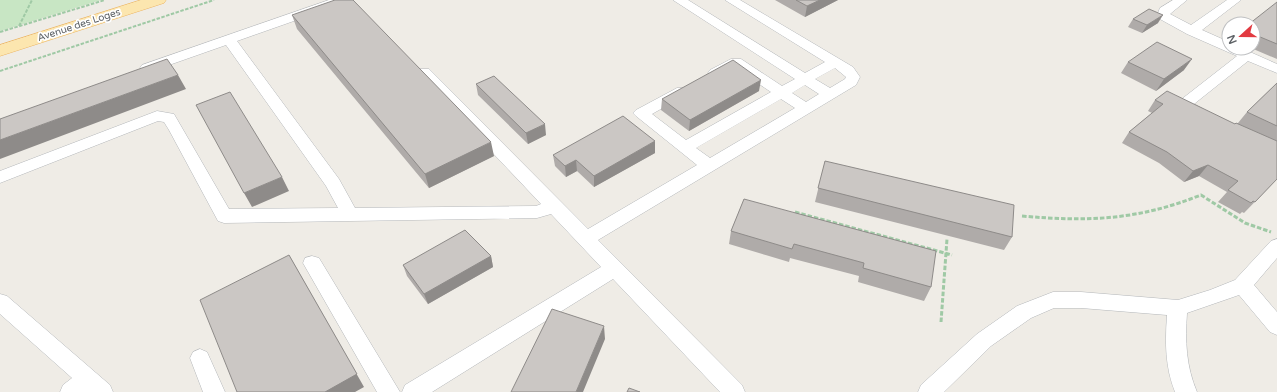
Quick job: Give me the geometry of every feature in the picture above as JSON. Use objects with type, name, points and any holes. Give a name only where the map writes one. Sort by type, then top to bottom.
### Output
[{"type":"main road","name":"Avenue des Loges","points":[[0,51],[158,0]]},
{"type":"lane","points":[[133,73],[341,0]]},
{"type":"lane","points":[[679,0],[829,94]]},
{"type":"lane","points":[[586,239],[850,82],[853,77],[848,70],[731,0]]},
{"type":"lane","points":[[1181,0],[1165,11],[1163,15],[1192,31],[1221,44]]},
{"type":"lane","points":[[1192,31],[1235,0]]},
{"type":"lane","points":[[229,40],[333,183],[349,214]]},
{"type":"lane","points":[[1210,118],[1183,105],[1247,56],[1277,69]]},
{"type":"lane","points":[[709,166],[641,113],[736,62],[805,108]]},
{"type":"lane","points":[[685,147],[835,62]]},
{"type":"lane","points":[[424,72],[586,239],[614,270],[734,392]]},
{"type":"lane","points":[[0,176],[157,116],[169,118],[176,128],[224,216],[537,212],[553,206]]},
{"type":"lane","points":[[929,392],[984,340],[1024,312],[1053,300],[1081,300],[1178,308],[1214,297],[1242,285],[1277,246]]},
{"type":"lane","points":[[312,263],[389,392]]},
{"type":"lane","points":[[413,392],[614,270]]},
{"type":"lane","points":[[1242,285],[1277,326]]},
{"type":"lane","points":[[0,302],[95,386]]},
{"type":"lane","points":[[1178,308],[1175,350],[1181,381],[1186,392]]},
{"type":"lane","points":[[200,358],[214,392]]},
{"type":"lane","points":[[71,392],[95,386]]},
{"type":"path","points":[[19,26],[32,0]]},
{"type":"path","points":[[0,32],[105,0]]},
{"type":"path","points":[[0,71],[214,0]]},
{"type":"path","points":[[1022,216],[1068,220],[1106,219],[1162,210],[1200,196],[1245,223],[1277,235]]},
{"type":"path","points":[[795,212],[952,255]]},
{"type":"path","points":[[940,322],[947,239]]},
{"type":"green space","points":[[0,0],[101,0],[0,31]]},
{"type":"building","points":[[335,0],[353,0],[491,142],[425,174],[292,15]]},
{"type":"building","points":[[796,0],[820,0],[807,6]]},
{"type":"building","points":[[1277,2],[1277,44],[1261,37],[1261,16],[1259,16]]},
{"type":"building","points":[[1149,9],[1163,15],[1147,25],[1133,19]]},
{"type":"building","points":[[1157,42],[1192,59],[1164,79],[1128,62]]},
{"type":"building","points":[[167,59],[178,75],[0,140],[0,119]]},
{"type":"building","points":[[733,60],[761,80],[690,120],[662,99]]},
{"type":"building","points":[[494,76],[545,124],[526,133],[476,84]]},
{"type":"building","points":[[1277,83],[1277,126],[1247,112]]},
{"type":"building","points":[[1167,91],[1235,124],[1236,123],[1277,141],[1277,179],[1255,202],[1253,201],[1251,203],[1228,190],[1238,181],[1208,165],[1193,171],[1167,152],[1129,132],[1163,104],[1155,100]]},
{"type":"building","points":[[230,92],[282,177],[244,193],[196,105]]},
{"type":"building","points":[[623,116],[655,141],[594,176],[576,160],[565,166],[553,155]]},
{"type":"building","points":[[825,161],[1014,205],[1012,237],[818,188]]},
{"type":"building","points":[[744,199],[936,251],[931,287],[863,268],[864,263],[794,244],[792,249],[731,231]]},
{"type":"building","points":[[465,230],[491,256],[424,294],[403,265]]},
{"type":"building","points":[[289,255],[357,374],[325,392],[237,392],[200,300]]},
{"type":"building","points":[[552,309],[604,326],[576,392],[511,392]]},
{"type":"building","points":[[629,388],[640,392],[627,392]]}]
